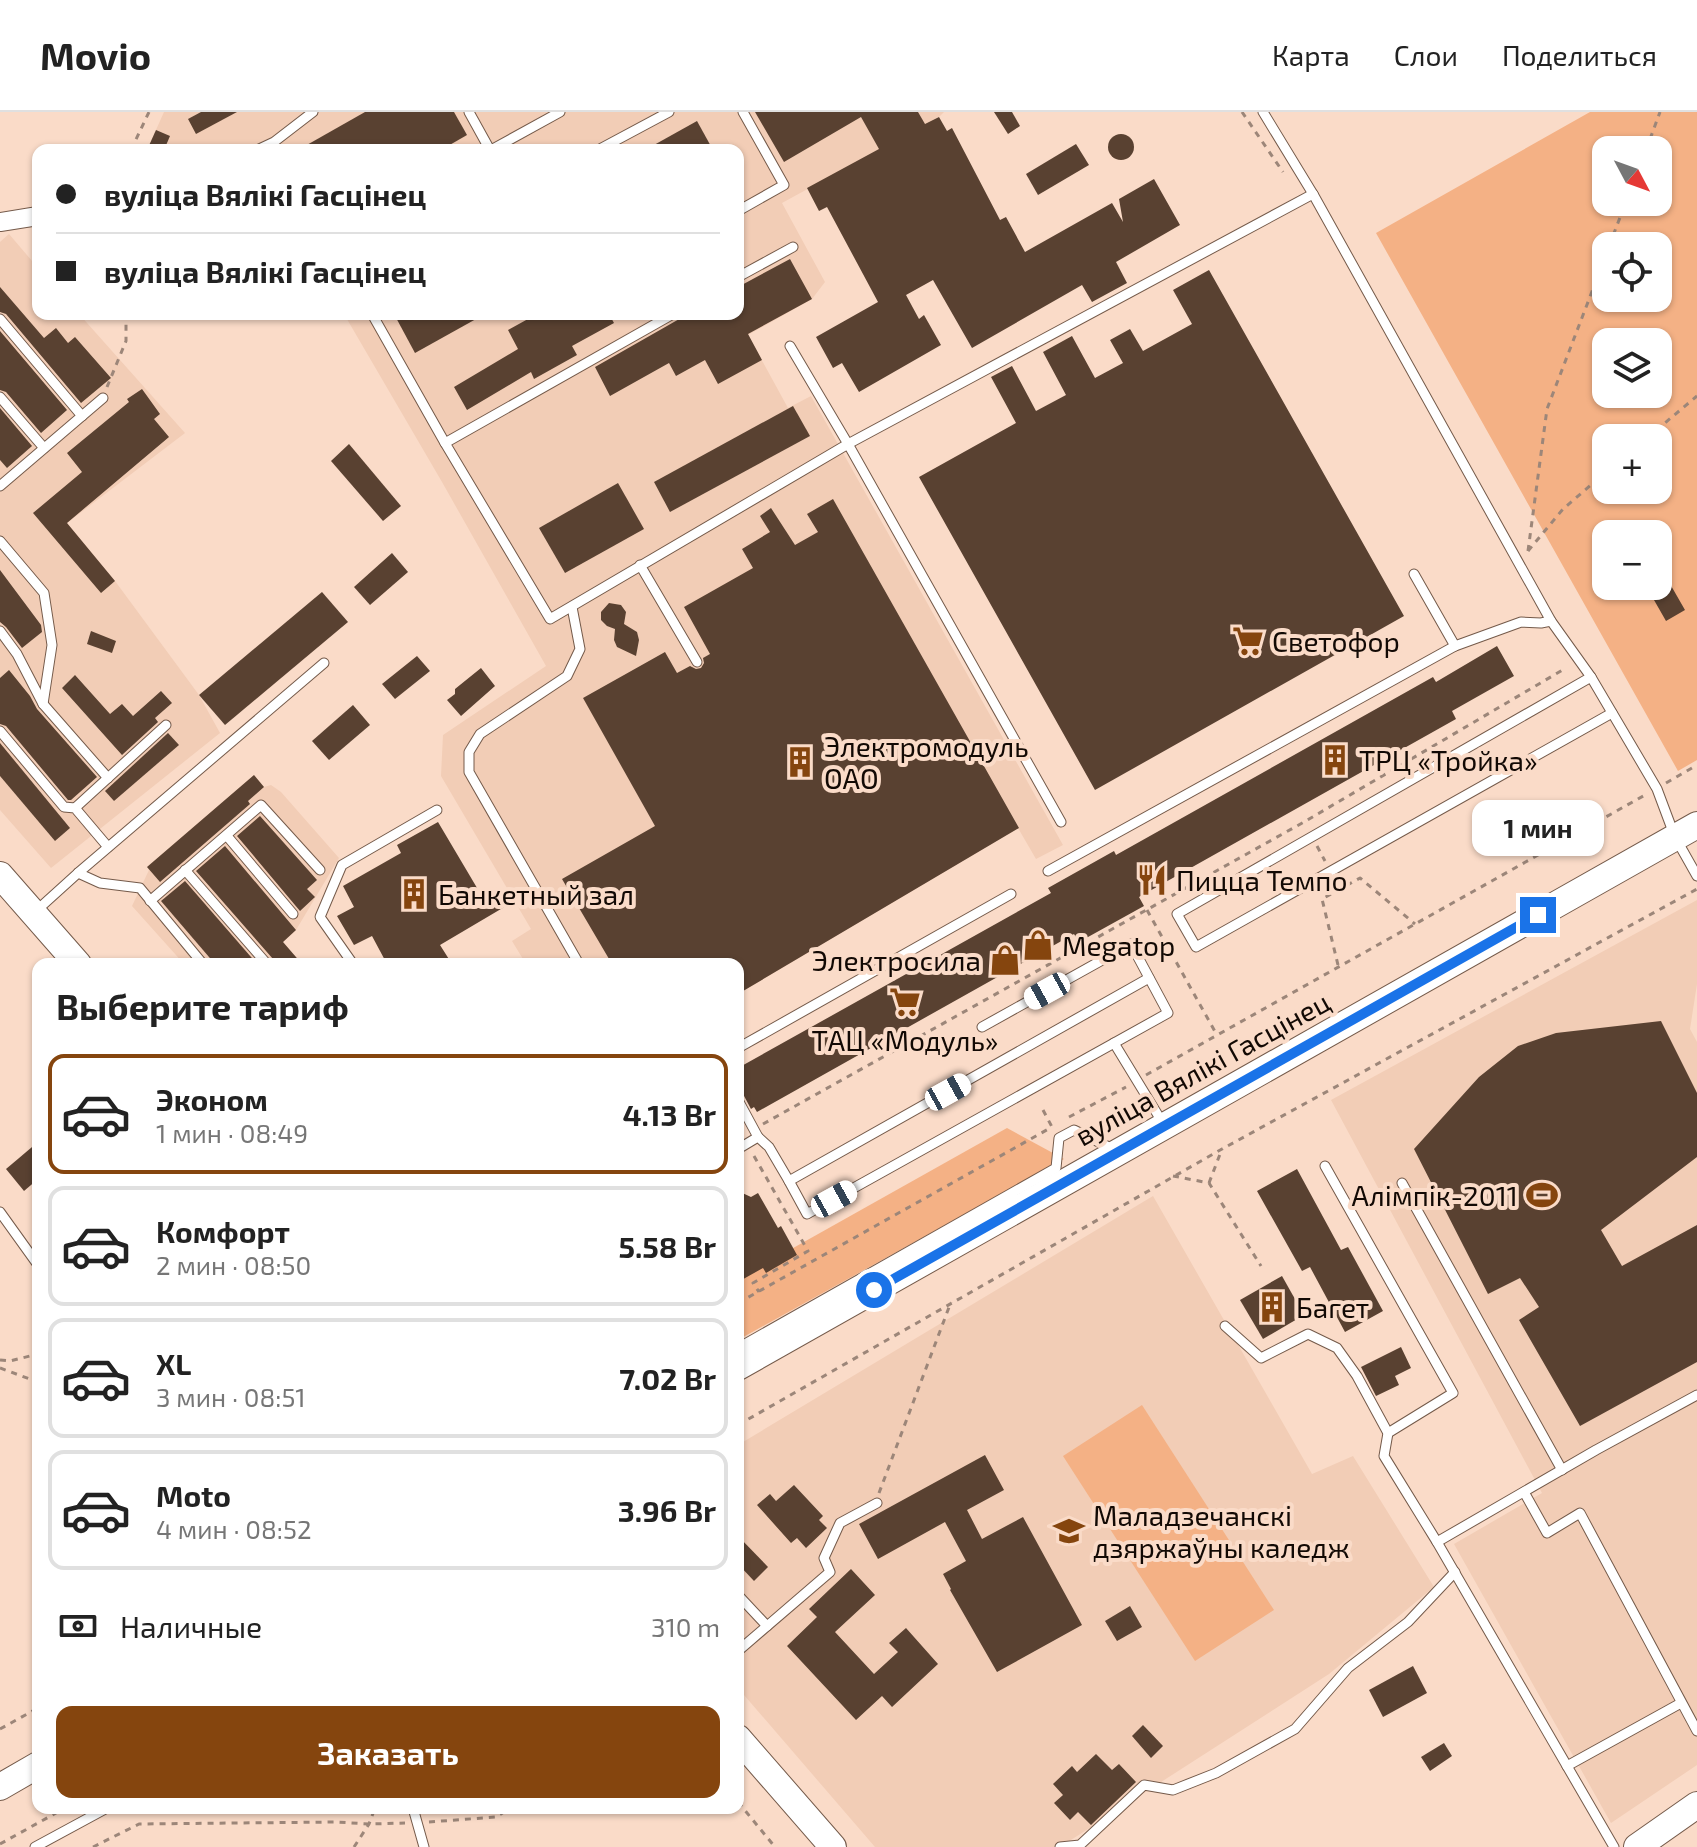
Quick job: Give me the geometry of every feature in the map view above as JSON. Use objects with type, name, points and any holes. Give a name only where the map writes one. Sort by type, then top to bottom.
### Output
[{"type":"main road","name":"вуліца Вялікі Гасцінец","points":[[744,1364],[1686,831]]},
{"type":"main road","points":[[0,875],[73,958]]},
{"type":"main road","points":[[744,1745],[833,1847]]},
{"type":"main road","points":[[0,1787],[32,1768]]},
{"type":"main road","points":[[1637,1847],[1697,1805]]},
{"type":"street","points":[[0,222],[32,217]]},
{"type":"lane","points":[[278,144],[313,112]]},
{"type":"lane","points":[[469,112],[488,144]]},
{"type":"lane","points":[[502,144],[560,112]]},
{"type":"lane","points":[[609,144],[669,112]]},
{"type":"lane","points":[[743,112],[784,185],[744,208]]},
{"type":"lane","points":[[1263,112],[1313,194],[1551,621],[1591,677],[1657,789],[1686,831],[1697,876]]},
{"type":"lane","points":[[375,320],[550,619],[848,444],[1313,194]]},
{"type":"lane","points":[[744,274],[793,247]]},
{"type":"lane","points":[[0,319],[82,416]]},
{"type":"lane","points":[[445,443],[662,320]]},
{"type":"lane","points":[[790,346],[1061,822]]},
{"type":"lane","points":[[0,397],[44,448]]},
{"type":"lane","points":[[0,486],[103,398]]},
{"type":"lane","points":[[0,541],[44,593],[52,645],[43,704]]},
{"type":"lane","points":[[640,565],[697,662]]},
{"type":"lane","points":[[1414,574],[1455,646]]},
{"type":"lane","points":[[572,607],[580,649],[567,676],[480,734],[469,752],[469,772],[576,958]]},
{"type":"lane","points":[[1048,871],[1455,646],[1521,622],[1551,621]]},
{"type":"lane","points":[[0,631],[17,654],[43,704],[108,778]]},
{"type":"lane","points":[[34,913],[324,663]]},
{"type":"lane","points":[[1591,677],[1177,914],[1196,947],[1612,713]]},
{"type":"lane","points":[[75,808],[166,725]]},
{"type":"lane","points":[[0,731],[64,807],[75,808],[108,847]]},
{"type":"lane","points":[[150,901],[261,805],[320,870]]},
{"type":"lane","points":[[349,958],[320,917],[342,865],[437,810]]},
{"type":"lane","points":[[227,836],[293,914]]},
{"type":"lane","points":[[185,870],[262,958]]},
{"type":"lane","points":[[78,873],[100,883],[140,888],[198,958]]},
{"type":"lane","points":[[744,1045],[1011,894]]},
{"type":"lane","points":[[744,1111],[756,1133],[769,1147],[807,1214],[1168,1013],[1131,944],[982,1027]]},
{"type":"lane","points":[[789,1181],[1149,978]]},
{"type":"lane","points":[[1114,1043],[1165,1126]]},
{"type":"lane","points":[[744,1345],[1056,1168],[1059,1138],[1074,1130],[1118,1151]]},
{"type":"lane","points":[[744,1147],[756,1133]]},
{"type":"lane","points":[[1325,1166],[1453,1393],[1388,1433]]},
{"type":"lane","points":[[1402,1183],[1562,1470]]},
{"type":"lane","points":[[0,1212],[32,1257]]},
{"type":"lane","points":[[1225,1326],[1261,1358],[1308,1334],[1337,1348],[1357,1376],[1388,1433],[1384,1456],[1614,1847]]},
{"type":"lane","points":[[1437,1542],[1697,1395]]},
{"type":"lane","points":[[1524,1492],[1547,1533],[1580,1513],[1697,1731]]},
{"type":"lane","points":[[744,1646],[830,1572],[824,1558],[840,1523],[877,1503]]},
{"type":"lane","points":[[1060,1847],[1080,1845],[1144,1785],[1173,1790],[1216,1773],[1295,1729],[1348,1668],[1408,1622],[1455,1572]]},
{"type":"lane","points":[[744,1601],[767,1626]]},
{"type":"lane","points":[[1567,1766],[1681,1703]]},
{"type":"lane","points":[[35,1847],[96,1814]]},
{"type":"lane","points":[[415,1814],[424,1847]]},
{"type":"path","points":[[134,144],[149,112]]},
{"type":"path","points":[[1651,136],[1660,112]]},
{"type":"path","points":[[1592,292],[1547,409],[1528,551],[1563,509],[1592,484]]},
{"type":"path","points":[[103,398],[126,341],[126,320]]},
{"type":"path","points":[[1664,424],[1697,396]]},
{"type":"path","points":[[756,1133],[1304,822],[1566,668]]},
{"type":"path","points":[[1064,1120],[1623,810],[1697,765]]},
{"type":"path","points":[[1304,822],[1341,888]]},
{"type":"path","points":[[1338,966],[1322,899],[1341,888],[1360,878],[1415,924]]},
{"type":"path","points":[[744,1422],[1173,1176],[1697,889]]},
{"type":"path","points":[[1147,910],[1217,1035]]},
{"type":"path","points":[[744,1300],[1052,1127],[1043,1110]]},
{"type":"path","points":[[1209,1183],[1222,1149]]},
{"type":"path","points":[[744,1150],[808,1251],[753,1283],[759,1292]]},
{"type":"path","points":[[1173,1176],[1209,1183],[1261,1266]]},
{"type":"path","points":[[877,1503],[951,1302]]},
{"type":"path","points":[[0,1360],[32,1356]]},
{"type":"path","points":[[0,1368],[32,1380]]},
{"type":"path","points":[[0,1729],[32,1711]]},
{"type":"path","points":[[744,1809],[775,1847]]},
{"type":"path","points":[[0,1844],[54,1814]]},
{"type":"path","points":[[354,1847],[373,1814]]},
{"type":"path","points":[[93,1847],[139,1824],[417,1823],[496,1817],[501,1814]]},
{"type":"shaded area","points":[[164,112],[944,112],[782,203],[825,282],[812,299],[748,335],[788,408],[811,396],[1063,845],[1036,859],[1018,828],[744,990],[744,958],[522,958],[512,941],[531,929],[441,776],[443,735],[546,666],[348,320],[744,320],[744,144],[150,144]]},
{"type":"shaded area","points":[[1590,112],[1697,112],[1697,760],[1678,771],[1376,233]]},
{"type":"shaded area","points":[[9,234],[32,261],[32,320],[84,320],[185,433],[67,523],[115,581],[199,695],[220,733],[51,868],[0,810],[0,242]]},
{"type":"shaded area","points":[[254,775],[264,787],[271,785],[281,792],[339,858],[296,930],[283,942],[297,958],[179,958],[132,906],[149,870],[147,867]]},
{"type":"shaded area","points":[[1697,900],[1697,984],[1690,1029],[1697,1042],[1697,1765],[1611,1823],[1454,1544],[1542,1493],[1331,1100]]},
{"type":"shaded area","points":[[1007,1128],[1064,1159],[744,1337],[744,1276]]},
{"type":"shaded area","name":"Маладзечанскі дзяржаўны каледж","points":[[1153,1196],[1312,1474],[1353,1456],[1434,1587],[1329,1674],[1060,1847],[875,1847],[744,1695],[744,1441]]},
{"type":"shaded area","points":[[1142,1405],[1274,1610],[1195,1661],[1063,1456]]},
{"type":"building","points":[[201,112],[237,112],[196,134],[188,119]]},
{"type":"building","points":[[365,112],[454,112],[467,135],[451,144],[309,144]]},
{"type":"building","points":[[755,112],[918,112],[925,124],[939,117],[947,131],[952,128],[1000,220],[1006,217],[1025,252],[1112,203],[1123,222],[1119,199],[1154,179],[1180,225],[1116,262],[1127,283],[1092,302],[1082,285],[972,348],[933,280],[906,295],[919,319],[924,315],[941,345],[859,392],[842,363],[833,368],[816,337],[878,302],[827,207],[819,211],[807,188],[879,149],[861,117],[784,162]]},
{"type":"building","points":[[994,112],[1012,112],[1020,126],[1008,134]]},
{"type":"building","points":[[697,121],[710,144],[656,144]]},
{"type":"building","points":[[156,130],[170,136],[167,144],[150,144]]},
{"type":"building","points":[[1121,134],[1130,138],[1134,147],[1130,156],[1121,160],[1112,156],[1108,147],[1112,138]]},
{"type":"building","points":[[1076,144],[1089,165],[1038,195],[1026,174]]},
{"type":"building","points":[[790,259],[812,299],[748,334],[762,360],[718,384],[705,360],[676,376],[669,363],[610,396],[595,367],[677,320],[744,320],[744,284]]},
{"type":"building","points":[[1209,270],[1404,616],[1095,790],[919,477],[1016,423],[991,377],[1012,366],[1036,411],[1066,395],[1043,352],[1072,336],[1095,378],[1123,363],[1110,340],[1130,329],[1143,351],[1192,324],[1173,290]]},
{"type":"building","points":[[0,287],[44,338],[56,328],[68,343],[75,337],[111,378],[81,403],[6,314],[0,312]]},
{"type":"building","points":[[397,320],[474,320],[415,353]]},
{"type":"building","points":[[526,320],[612,320],[614,323],[572,346],[577,355],[534,379],[531,372],[467,410],[454,387],[518,349],[508,330]]},
{"type":"building","points":[[0,331],[67,410],[41,433],[6,392],[0,390]]},
{"type":"building","points":[[142,389],[160,414],[154,419],[169,437],[67,523],[115,581],[101,593],[33,513],[82,472],[67,453]]},
{"type":"building","points":[[793,406],[810,436],[670,512],[654,482]]},
{"type":"building","points":[[0,408],[32,446],[7,468],[0,460]]},
{"type":"building","points":[[349,444],[401,506],[383,521],[331,461]]},
{"type":"building","points":[[618,483],[644,529],[565,573],[539,528]]},
{"type":"building","name":"Электромодуль ОАО","points":[[833,499],[1019,828],[744,990],[744,958],[608,958],[562,879],[655,826],[583,698],[665,652],[677,673],[690,666],[701,668],[703,658],[710,654],[684,607],[753,568],[742,549],[770,532],[760,516],[771,508],[795,545],[818,532],[807,514]]},
{"type":"building","points":[[392,553],[408,572],[370,605],[354,587]]},
{"type":"building","points":[[0,570],[41,625],[42,632],[22,648],[0,622]]},
{"type":"building","points":[[1672,587],[1685,610],[1666,621],[1654,600],[1672,600]]},
{"type":"building","points":[[322,592],[348,622],[225,725],[199,695]]},
{"type":"building","points":[[609,603],[621,605],[626,612],[624,624],[637,632],[636,656],[617,647],[615,629],[601,620],[601,612]]},
{"type":"building","points":[[91,631],[116,641],[112,653],[87,644]]},
{"type":"building","points":[[1497,646],[1514,676],[1452,711],[1456,719],[1139,897],[1144,906],[1079,942],[1074,934],[757,1112],[754,1107],[751,1109],[744,1096],[744,1065],[1051,893],[1048,888],[1114,851],[1116,855],[1433,677],[1436,682]]},
{"type":"building","points":[[417,656],[430,671],[395,699],[382,684]]},
{"type":"building","points":[[481,668],[495,686],[461,716],[447,700],[455,694],[455,689]]},
{"type":"building","points":[[9,670],[37,709],[97,777],[71,800],[6,726],[0,724],[0,678]]},
{"type":"building","points":[[75,675],[110,714],[122,704],[133,716],[161,691],[172,703],[155,718],[158,722],[122,755],[62,688]]},
{"type":"building","points":[[353,705],[370,725],[329,760],[312,741]]},
{"type":"building","points":[[168,733],[179,745],[114,801],[105,791]]},
{"type":"building","points":[[0,743],[70,828],[55,841],[0,776]]},
{"type":"building","points":[[254,775],[264,787],[248,801],[250,804],[160,882],[147,867]]},
{"type":"building","points":[[260,816],[317,880],[307,889],[315,897],[300,911],[237,836]]},
{"type":"building","name":"Банкетный зал","points":[[438,822],[483,898],[496,890],[506,906],[440,945],[448,958],[384,958],[372,936],[354,945],[337,916],[354,907],[343,886],[401,853],[397,845]]},
{"type":"building","points":[[225,846],[296,930],[283,942],[297,958],[272,958],[196,871]]},
{"type":"building","points":[[185,881],[252,958],[210,958],[161,901]]},
{"type":"building","name":"Алімпік-2011","points":[[1661,1021],[1697,1093],[1697,1157],[1601,1230],[1622,1266],[1697,1225],[1697,1362],[1580,1426],[1519,1320],[1539,1307],[1520,1278],[1488,1294],[1414,1149],[1479,1077],[1518,1046],[1556,1033]]},
{"type":"building","points":[[32,1147],[32,1184],[24,1191],[6,1169]]},
{"type":"building","points":[[1297,1169],[1341,1250],[1348,1247],[1383,1311],[1345,1332],[1310,1267],[1302,1271],[1257,1191]]},
{"type":"building","points":[[758,1193],[797,1255],[766,1273],[763,1268],[744,1279],[744,1194],[751,1197]]},
{"type":"building","name":"Багет","points":[[1282,1276],[1304,1315],[1263,1339],[1240,1300]]},
{"type":"building","points":[[1401,1347],[1411,1368],[1395,1376],[1399,1385],[1376,1396],[1361,1367]]},
{"type":"building","points":[[985,1455],[1004,1490],[967,1510],[982,1539],[1023,1517],[1082,1625],[997,1672],[943,1574],[966,1561],[945,1522],[878,1559],[859,1524]]},
{"type":"building","points":[[794,1485],[823,1516],[819,1520],[827,1528],[806,1548],[797,1538],[791,1543],[757,1505],[770,1494],[776,1501]]},
{"type":"building","points":[[744,1542],[768,1567],[754,1581],[744,1570]]},
{"type":"building","points":[[851,1569],[875,1595],[835,1632],[874,1674],[898,1652],[889,1643],[906,1628],[938,1664],[892,1707],[882,1696],[856,1720],[787,1646],[817,1617],[809,1609]]},
{"type":"building","points":[[1130,1606],[1142,1627],[1117,1641],[1105,1621]]},
{"type":"building","points":[[1413,1666],[1427,1693],[1383,1717],[1369,1690]]},
{"type":"building","points":[[1143,1725],[1163,1746],[1151,1758],[1132,1736]]},
{"type":"building","points":[[1444,1743],[1452,1756],[1430,1771],[1421,1757]]},
{"type":"building","points":[[1096,1754],[1112,1770],[1119,1764],[1136,1782],[1091,1825],[1078,1812],[1070,1820],[1054,1803],[1063,1795],[1053,1784],[1072,1766],[1077,1772]]},
{"type":"place","name":"Светофор","points":[[1248,641]]},
{"type":"place","name":"ТРЦ «Тройка»","points":[[1335,760]]},
{"type":"place","name":"Электромодуль ОАО","points":[[800,762]]},
{"type":"place","name":"Пицца Темпо","points":[[1152,880]]},
{"type":"place","name":"Банкетный зал","points":[[414,894]]},
{"type":"place","name":"Megatop","points":[[1038,945]]},
{"type":"place","name":"Электросила","points":[[1005,960]]},
{"type":"place","name":"ТАЦ «Модуль»","points":[[905,1002]]},
{"type":"place","name":"Алімпік-2011","points":[[1542,1195]]},
{"type":"place","name":"Багет","points":[[1272,1307]]},
{"type":"place","name":"Маладзечанскі дзяржаўны каледж","points":[[1069,1531]]},
{"type":"route","points":[[874,1290],[1538,915]]}]
